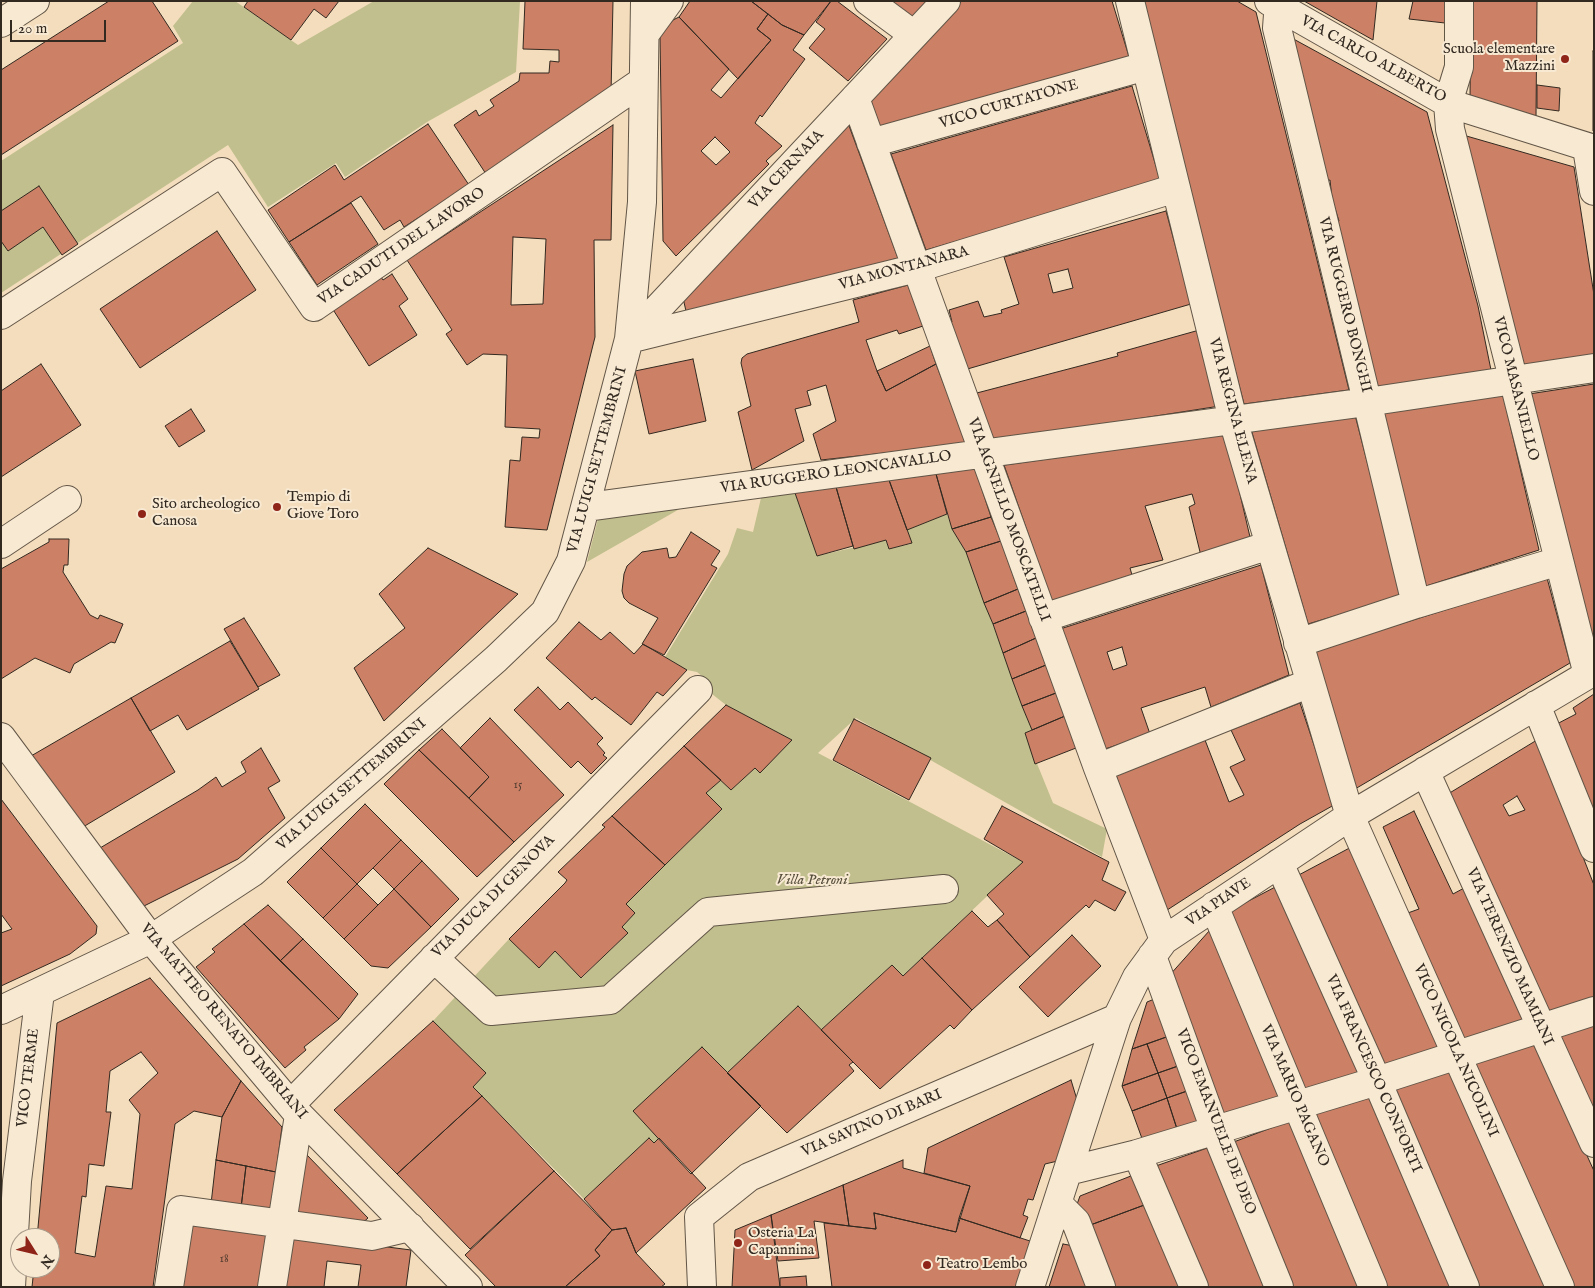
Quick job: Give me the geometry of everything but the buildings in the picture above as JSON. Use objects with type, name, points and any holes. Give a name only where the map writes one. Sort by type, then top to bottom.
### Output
[{"type":"street","points":[[1,23],[35,1]]},
{"type":"street","name":"VIA LUIGI SETTEMBRINI","points":[[152,939],[253,872],[496,659],[545,612],[571,561],[587,507],[629,338],[642,202],[645,1]]},
{"type":"street","points":[[645,34],[669,1]]},
{"type":"street","points":[[868,1],[914,35]]},
{"type":"street","name":"VIA CERNAIA","points":[[629,338],[946,1]]},
{"type":"street","name":"VIA REGINA ELENA","points":[[1130,1],[1233,420],[1350,816]]},
{"type":"street","points":[[1448,103],[1460,67],[1459,1]]},
{"type":"street","name":"VIA CARLO ALBERTO","points":[[1276,3],[1448,103],[1590,149]]},
{"type":"street","name":"VIA RUGGERO BONGHI","points":[[1276,3],[1276,28],[1416,604]]},
{"type":"street","name":"VICO CURTATONE","points":[[871,143],[1146,66]]},
{"type":"street","name":"VIA CADUTI DEL LAVORO","points":[[1,315],[222,172],[314,307],[644,81]]},
{"type":"street","name":"VIA AGNELLO MOSCATELLI","points":[[855,98],[1098,768],[1158,948]]},
{"type":"street","name":"VICO MASANIELLO","points":[[1448,103],[1450,129],[1513,382],[1559,561],[1591,673]]},
{"type":"street","points":[[1590,149],[1594,191]]},
{"type":"street","name":"VIA MONTANARA","points":[[629,338],[917,268],[1176,188]]},
{"type":"street","name":"VIA RUGGERO LEONCAVALLO","points":[[587,507],[1513,382],[1594,368]]},
{"type":"street","points":[[1,544],[67,500]]},
{"type":"street","points":[[1043,618],[1270,545]]},
{"type":"street","points":[[1298,644],[1416,604],[1559,561]]},
{"type":"street","name":"VIA PIAVE","points":[[1030,1287],[1117,1018],[1137,977],[1158,948],[1214,906],[1350,816],[1591,673]]},
{"type":"street","points":[[1098,768],[1310,683]]},
{"type":"street","name":"VIA DUCA DI GENOVA","points":[[295,1109],[434,958],[698,690]]},
{"type":"street","points":[[1536,705],[1594,848]]},
{"type":"street","name":"VIA MATTEO RENATO IMBRIANI","points":[[1,738],[152,939],[295,1109],[468,1287]]},
{"type":"street","name":"VIA TERENZIO MAMIANI","points":[[1425,771],[1594,1143]]},
{"type":"street","name":"VICO NICOLA NICOLINI","points":[[1350,816],[1560,1287]]},
{"type":"street","name":"VIA FRANCESCO CONFORTI","points":[[1279,863],[1377,1081],[1465,1287]]},
{"type":"street","points":[[434,958],[491,1010],[610,1000],[708,912],[944,889]]},
{"type":"street","name":"VIA MARIO PAGANO","points":[[1214,906],[1373,1287]]},
{"type":"street","points":[[1,1010],[152,939]]},
{"type":"street","name":"VICO EMANUELE DE DEO","points":[[1158,948],[1216,1130],[1279,1287]]},
{"type":"street","name":"VICO TERME","points":[[11,1287],[9,1180],[40,992]]},
{"type":"street","points":[[1068,1171],[1137,1154],[1216,1130],[1377,1081],[1594,1011]]},
{"type":"street","name":"VIA SAVINO DI BARI","points":[[702,1287],[699,1217],[749,1177],[1117,1018]]},
{"type":"street","points":[[272,1287],[282,1225],[295,1109]]},
{"type":"street","points":[[1137,1154],[1194,1287]]},
{"type":"street","points":[[1058,1204],[1076,1222],[1101,1287]]},
{"type":"street","points":[[169,1287],[181,1210],[372,1236],[410,1227]]},
{"type":"green space","points":[[193,1],[235,1],[298,45],[374,1],[520,1],[516,72],[427,122],[345,177],[336,163],[268,207],[228,145],[1,293],[1,161],[183,43],[173,26]]},
{"type":"green space","name":"Villa Petroni","points":[[795,493],[817,556],[886,540],[889,549],[911,544],[907,530],[947,514],[952,529],[966,552],[1032,730],[1025,734],[1053,803],[1107,829],[1102,857],[856,718],[818,753],[1023,862],[903,976],[892,965],[821,1030],[798,1006],[654,1143],[648,1139],[584,1199],[473,1087],[486,1073],[433,1021],[509,939],[539,968],[555,951],[582,978],[628,933],[622,927],[635,913],[626,904],[722,809],[706,793],[721,780],[731,790],[755,768],[760,772],[792,740],[726,705],[698,683],[703,677],[697,672],[687,670],[665,657],[728,554],[737,528],[753,532],[761,498]]},
{"type":"green space","points":[[683,507],[587,562],[598,519]]},
{"type":"place","name":"Scuola elementare Mazzini","points":[[1565,59]]},
{"type":"place","name":"Tempio di Giove Toro","points":[[277,507]]},
{"type":"place","name":"Sito archeologico Canosa","points":[[142,514]]},
{"type":"place","name":"Osteria La Capannina","points":[[738,1243]]},
{"type":"place","name":"Teatro Lembo","points":[[927,1265]]}]
